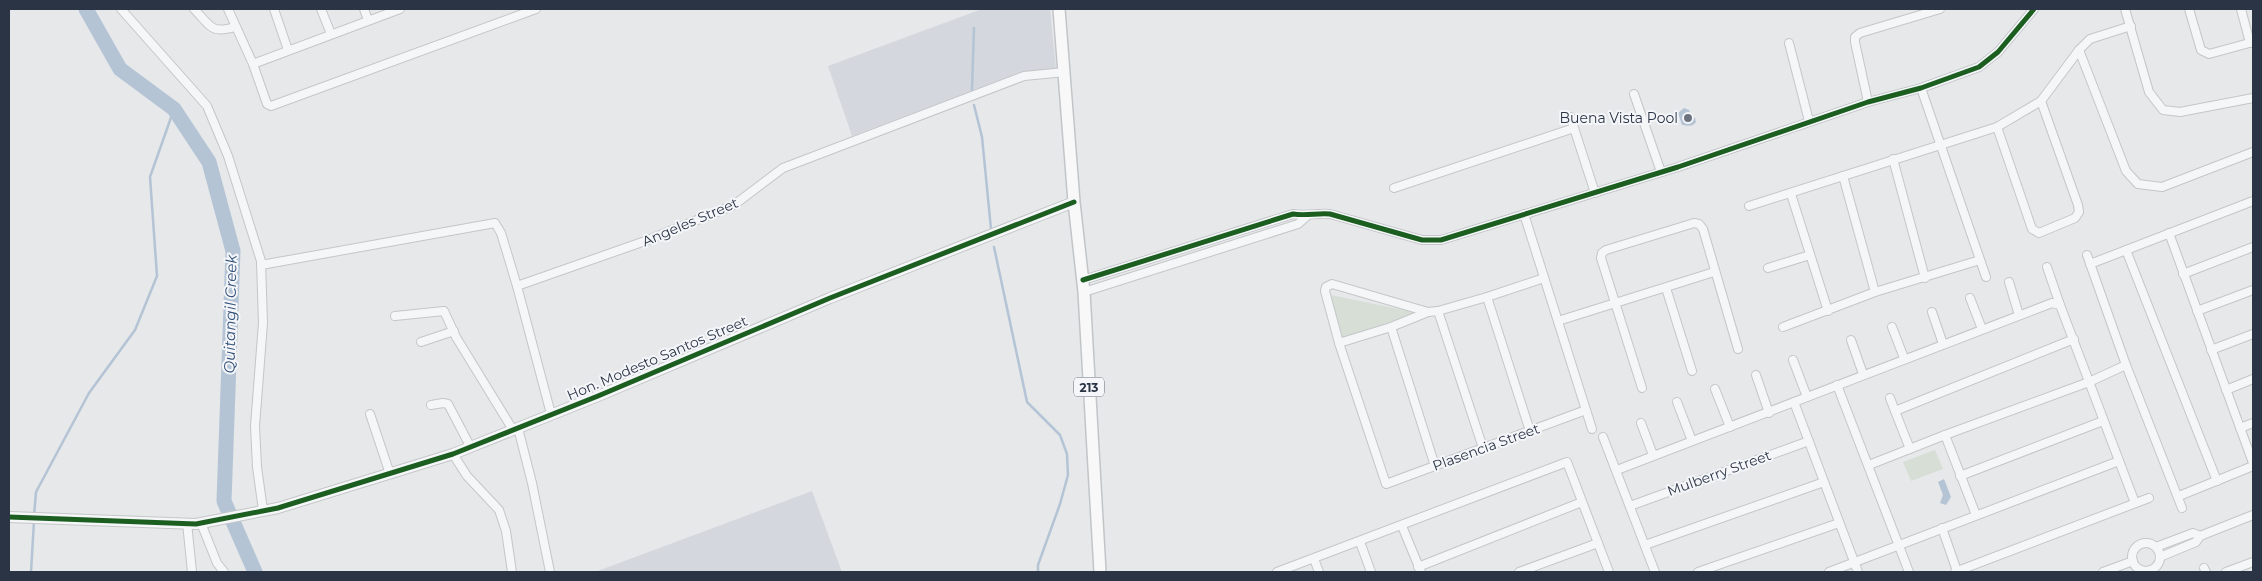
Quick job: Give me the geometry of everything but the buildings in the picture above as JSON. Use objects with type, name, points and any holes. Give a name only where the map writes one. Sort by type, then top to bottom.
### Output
[{"type":"main road","name":"213","points":[[1059,9],[1074,202],[1084,292],[1100,572]]},
{"type":"street","points":[[121,9],[207,106],[228,156],[249,218],[262,265],[263,322],[255,426],[256,467],[263,510]]},
{"type":"street","points":[[194,9],[214,30],[220,31],[235,27]]},
{"type":"street","points":[[228,9],[253,64],[267,104],[271,106],[536,9]]},
{"type":"street","points":[[274,9],[288,50]]},
{"type":"street","points":[[321,9],[331,34]]},
{"type":"street","points":[[364,9],[368,20]]},
{"type":"street","points":[[253,64],[400,9]]},
{"type":"street","points":[[1868,102],[1855,37],[1860,33],[1940,9]]},
{"type":"street","points":[[1082,280],[1292,214],[1307,216],[1319,213],[1330,214],[1432,241],[1595,193],[1809,121],[1868,102],[1921,88],[1979,67],[1998,52],[2034,9]]},
{"type":"street","points":[[2125,9],[2149,92],[2163,110],[2180,112],[2253,98]]},
{"type":"street","points":[[2189,9],[2202,50],[2208,54],[2252,43],[2241,9]]},
{"type":"street","points":[[1749,206],[1791,194],[1893,159],[1997,128],[2041,101],[2079,50],[2090,39],[2131,26]]},
{"type":"street","points":[[1789,43],[1809,121]]},
{"type":"street","points":[[2079,50],[2126,171],[2138,184],[2162,187],[2253,152]]},
{"type":"street","name":"Angeles Street","points":[[517,286],[648,240],[734,205],[783,168],[1024,76],[1065,72]]},
{"type":"street","points":[[1921,88],[1986,277]]},
{"type":"street","points":[[1634,94],[1661,172]]},
{"type":"street","points":[[1997,128],[2032,229],[2039,233],[2075,218],[2079,212],[2078,205],[2041,101]]},
{"type":"street","points":[[1571,117],[1595,193]]},
{"type":"street","points":[[1394,188],[1574,128]]},
{"type":"street","points":[[1893,159],[1925,278]]},
{"type":"street","points":[[1843,176],[1875,292]]},
{"type":"street","points":[[1791,194],[1828,312]]},
{"type":"street","points":[[2090,264],[2253,201]]},
{"type":"street","name":"Hon. Modesto Santos Street","points":[[9,517],[201,523],[278,508],[453,454],[830,298],[1074,202]]},
{"type":"street","points":[[1524,214],[1592,429]]},
{"type":"street","points":[[1084,292],[1298,224],[1307,216]]},
{"type":"street","points":[[262,265],[495,223],[501,233],[517,286],[551,414]]},
{"type":"street","points":[[1642,388],[1601,258],[1602,253],[1694,223],[1699,224],[1704,229],[1714,272],[1738,349]]},
{"type":"street","points":[[2169,234],[2253,465],[2179,496]]},
{"type":"street","points":[[2183,274],[2253,247]]},
{"type":"street","points":[[2126,250],[2217,481]]},
{"type":"street","points":[[1768,268],[1810,255]]},
{"type":"street","points":[[2086,255],[2126,365],[2179,496],[2182,508]]},
{"type":"street","points":[[1783,327],[1828,312],[1875,292],[1980,260]]},
{"type":"street","points":[[2047,267],[2135,503]]},
{"type":"street","points":[[1558,321],[1714,272]]},
{"type":"street","points":[[1100,275],[1102,286]]},
{"type":"street","points":[[1428,312],[1329,284],[1325,291],[1339,343],[1391,327],[1428,312],[1487,297],[1544,278]]},
{"type":"street","points":[[2009,282],[2019,315]]},
{"type":"street","points":[[1666,288],[1692,371]]},
{"type":"street","points":[[2197,311],[2253,290]]},
{"type":"street","points":[[1487,297],[1530,431]]},
{"type":"street","points":[[1970,298],[1982,329]]},
{"type":"street","points":[[1617,470],[2019,315],[2052,303],[2060,305]]},
{"type":"street","points":[[395,316],[444,311],[454,331],[515,429],[532,483],[550,572]]},
{"type":"street","points":[[1438,311],[1483,448]]},
{"type":"street","points":[[1932,312],[1943,344]]},
{"type":"street","points":[[1391,327],[1435,466]]},
{"type":"street","points":[[1892,327],[1904,358]]},
{"type":"street","points":[[421,342],[454,331]]},
{"type":"street","points":[[2212,350],[2253,334]]},
{"type":"street","points":[[1895,411],[2074,339]]},
{"type":"street","points":[[1851,340],[1863,374]]},
{"type":"street","name":"Plasencia Street","points":[[1339,343],[1386,484],[1586,410]]},
{"type":"street","points":[[1793,360],[1807,397]]},
{"type":"street","points":[[1869,465],[2089,382],[2126,365]]},
{"type":"street","points":[[1756,375],[1769,413]]},
{"type":"street","points":[[2226,390],[2253,379]]},
{"type":"street","points":[[1837,385],[1909,572]]},
{"type":"street","points":[[1715,389],[1730,427]]},
{"type":"street","points":[[1890,398],[1910,448]]},
{"type":"street","points":[[1677,402],[1692,441]]},
{"type":"street","points":[[1794,402],[1858,572]]},
{"type":"street","points":[[431,405],[448,404],[470,446]]},
{"type":"street","points":[[370,414],[390,474]]},
{"type":"street","points":[[1960,476],[2103,420]]},
{"type":"street","points":[[1641,423],[1653,455]]},
{"type":"street","points":[[2240,428],[2253,423]]},
{"type":"street","points":[[1945,435],[1976,515]]},
{"type":"street","points":[[1603,437],[1655,572]]},
{"type":"street","name":"Mulberry Street","points":[[1630,506],[1809,440]]},
{"type":"street","points":[[453,454],[467,476],[499,510],[506,531],[512,572]]},
{"type":"street","points":[[1830,572],[1898,544],[2119,461]]},
{"type":"street","points":[[1277,572],[1567,462],[1609,572]]},
{"type":"street","points":[[1645,545],[1824,482]]},
{"type":"street","points":[[1942,528],[1956,572],[2149,498]]},
{"type":"street","points":[[1402,526],[1420,570],[1582,502]]},
{"type":"street","points":[[2160,557],[2196,542],[2200,536],[2253,515]]},
{"type":"street","points":[[187,523],[192,572]]},
{"type":"street","points":[[201,523],[217,563],[224,572]]},
{"type":"street","points":[[1698,572],[1840,523]]},
{"type":"street","points":[[2156,546],[2160,557],[2156,568],[2148,572],[2140,571],[2133,561],[2134,550],[2140,544],[2149,543],[2156,546],[2193,533],[2200,536]]},
{"type":"street","points":[[1360,542],[1371,572]]},
{"type":"street","points":[[1520,572],[1598,543]]},
{"type":"street","points":[[1314,559],[1319,572]]},
{"type":"street","points":[[2103,572],[2133,561]]},
{"type":"street","points":[[2226,572],[2251,562],[2252,572]]},
{"type":"shaded area","points":[[982,9],[1050,9],[1056,69],[1021,73],[852,136],[828,66]]},
{"type":"shaded area","points":[[1331,295],[1417,313],[1342,338]]},
{"type":"shaded area","points":[[1935,450],[1943,469],[1911,481],[1903,462]]},
{"type":"shaded area","points":[[812,491],[842,572],[595,572]]},
{"type":"water","name":"Buena Vista Pool","points":[[1684,108],[1689,110],[1695,118],[1696,122],[1693,125],[1682,125],[1678,113]]},
{"type":"water","points":[[1944,479],[1951,497],[1946,505],[1940,503],[1943,495],[1938,482]]},
{"type":"waterway","name":"Quitangil Creek","points":[[86,9],[120,69],[174,109],[209,162],[233,251],[224,501],[255,572]]},
{"type":"waterway","points":[[972,90],[974,28]]},
{"type":"waterway","points":[[974,105],[982,137],[991,229]]},
{"type":"waterway","points":[[34,516],[36,492],[89,393],[135,330],[157,276],[150,177],[174,109]]},
{"type":"waterway","points":[[994,247],[1027,402],[1060,435],[1067,454],[1068,475],[1060,504],[1038,565],[1038,572]]},
{"type":"waterway","points":[[31,572],[34,521]]},
{"type":"cycle path","points":[[1083,280],[1293,214],[1330,214],[1422,240],[1441,240],[1678,167],[1868,102],[1921,88],[1979,67],[1998,52],[2034,9]]},
{"type":"cycle path","points":[[9,517],[196,524],[278,508],[453,454],[598,396],[830,298],[1074,202]]},
{"type":"place","name":"Buena Vista Pool","points":[[1688,118]]}]
